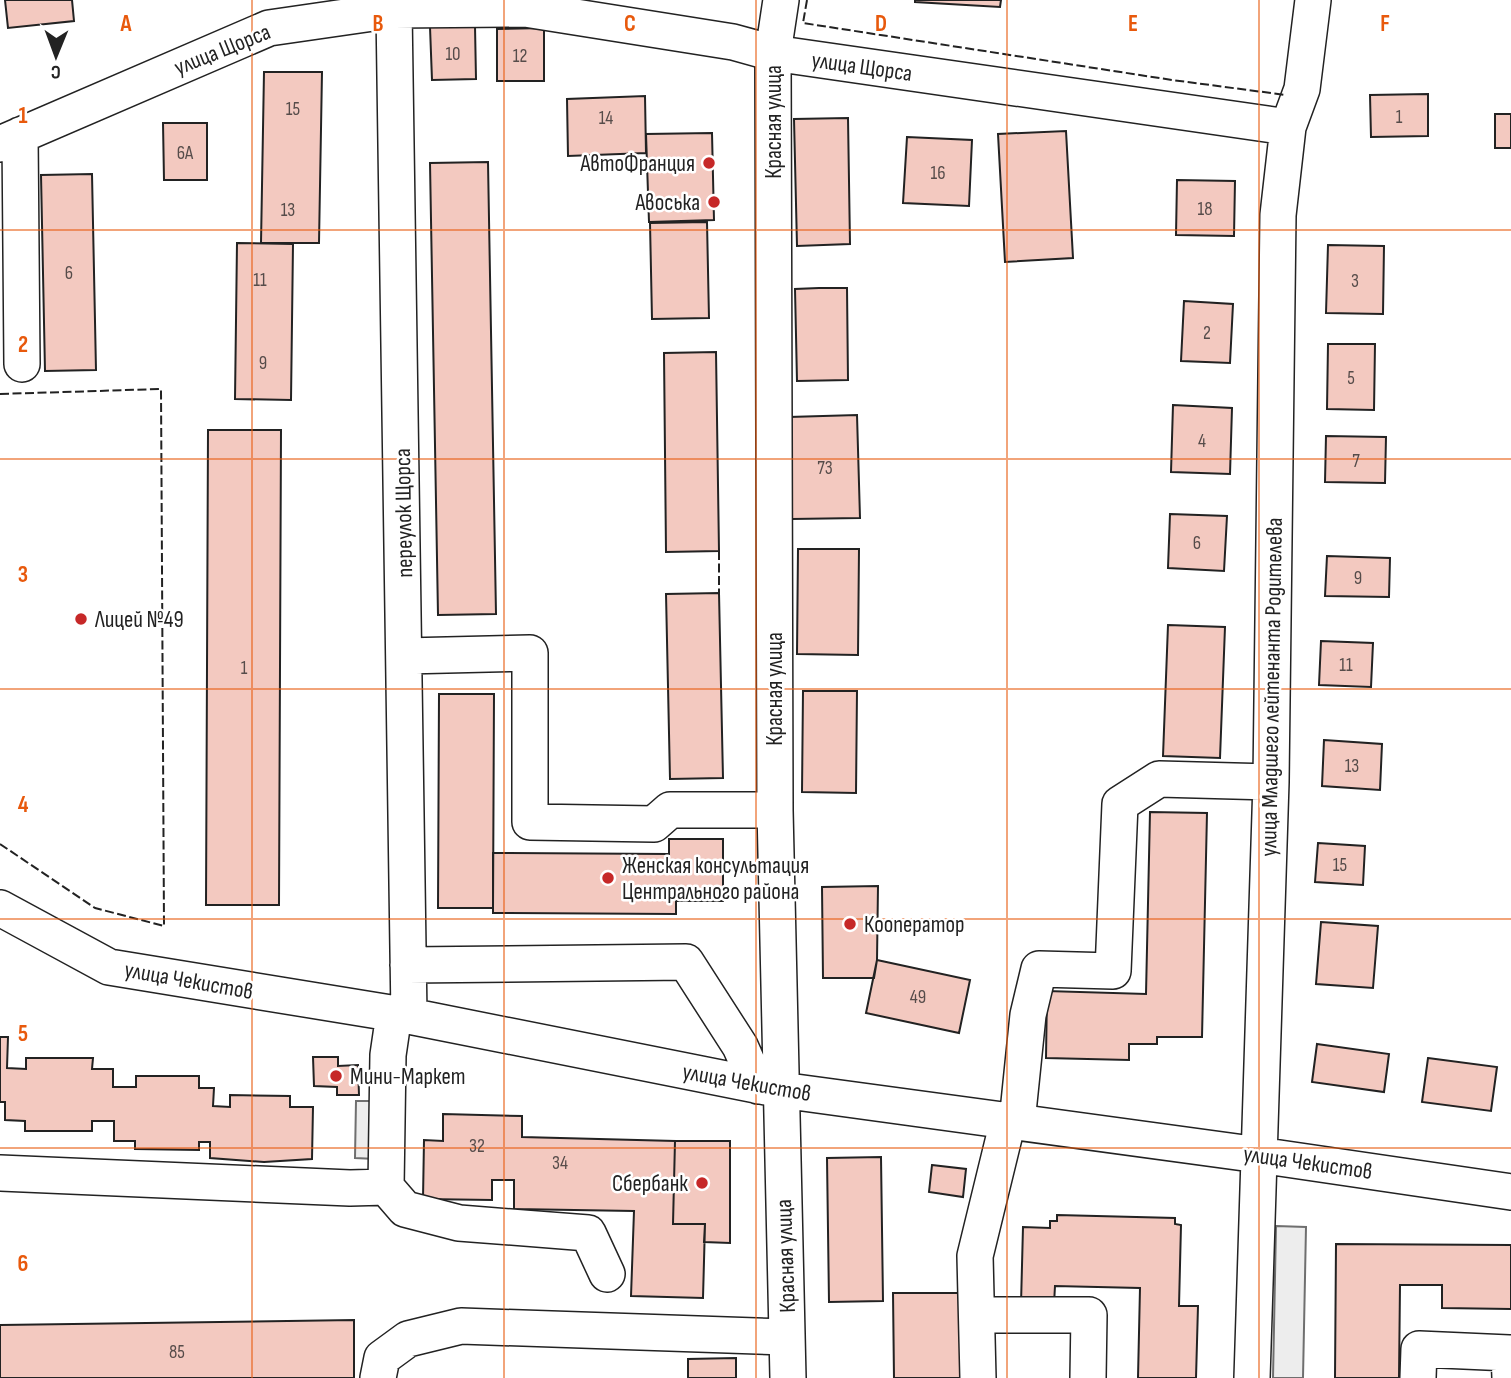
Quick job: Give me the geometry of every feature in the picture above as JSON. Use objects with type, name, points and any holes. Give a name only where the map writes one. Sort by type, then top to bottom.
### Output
[{"type":"street","name":"Красная улица","points":[[781,0],[773,53],[775,810],[769,1088],[788,1378]]},
{"type":"street","name":"улица Младшего лейтенанта Родителева","points":[[1252,1378],[1270,782],[1278,215],[1288,127],[1302,89],[1313,0]]},
{"type":"street","name":"улица Щорса","points":[[10,140],[269,28],[394,10],[525,9],[733,41],[773,53],[1288,127]]},
{"type":"street","name":"переулок Щорса","points":[[386,1186],[388,1055],[402,1015],[408,965],[394,10]]},
{"type":"street","points":[[10,140],[22,364]]},
{"type":"street","points":[[405,656],[530,653],[530,822],[654,824],[670,810],[775,810]]},
{"type":"street","points":[[978,1378],[975,1256],[1013,1121],[1028,1015],[1039,969],[1113,971],[1120,804],[1159,779],[1270,782]]},
{"type":"street","name":"улица Чекистов","points":[[0,908],[109,967],[402,1015],[769,1088],[1511,1192]]},
{"type":"street","points":[[408,965],[686,962],[769,1088]]},
{"type":"street","points":[[0,1173],[350,1188],[386,1186],[405,1209],[459,1223],[588,1233],[607,1274]]},
{"type":"street","points":[[977,1315],[1089,1315],[1088,1378]]},
{"type":"street","points":[[378,1378],[382,1358],[408,1339],[461,1326],[787,1337]]},
{"type":"street","points":[[1418,1378],[1419,1349],[1509,1353],[1510,1378]]},
{"type":"shaded area","points":[[356,1101],[377,1101],[376,1159],[355,1158]]},
{"type":"shaded area","points":[[1276,1226],[1306,1227],[1303,1378],[1273,1378]]},
{"type":"building","points":[[5,0],[72,0],[74,21],[8,28]]},
{"type":"building","points":[[915,0],[1001,0],[1000,7]]},
{"type":"building","points":[[475,26],[476,79],[432,80],[430,27]]},
{"type":"building","points":[[544,28],[544,81],[497,81],[497,29]]},
{"type":"building","points":[[264,72],[322,72],[319,243],[261,243]]},
{"type":"building","points":[[1428,94],[1428,136],[1371,137],[1370,95]]},
{"type":"building","points":[[645,96],[646,153],[568,156],[567,99]]},
{"type":"building","points":[[1495,114],[1511,114],[1511,148],[1495,148]]},
{"type":"building","points":[[848,118],[850,244],[797,246],[794,119]]},
{"type":"building","points":[[163,123],[207,123],[207,180],[164,180]]},
{"type":"building","points":[[1066,131],[1073,258],[1005,262],[998,134]]},
{"type":"building","points":[[712,133],[714,220],[649,222],[646,134]]},
{"type":"building","points":[[907,137],[972,140],[969,206],[903,203]]},
{"type":"building","points":[[488,162],[496,614],[438,615],[430,163]]},
{"type":"building","points":[[92,174],[96,370],[45,371],[41,175]]},
{"type":"building","points":[[1177,180],[1235,181],[1234,236],[1176,235]]},
{"type":"building","points":[[707,222],[709,318],[652,319],[650,223]]},
{"type":"building","points":[[237,243],[293,244],[291,400],[235,399]]},
{"type":"building","points":[[1328,245],[1384,246],[1383,314],[1326,313]]},
{"type":"building","points":[[847,288],[848,380],[797,381],[795,289]]},
{"type":"building","points":[[1184,301],[1233,304],[1230,363],[1181,361]]},
{"type":"building","points":[[1328,344],[1375,344],[1374,410],[1327,409]]},
{"type":"building","points":[[716,352],[719,551],[666,552],[664,353]]},
{"type":"building","points":[[1173,405],[1232,408],[1230,474],[1171,472]]},
{"type":"building","points":[[857,415],[860,518],[792,519],[789,417]]},
{"type":"building","points":[[208,430],[281,430],[279,905],[206,905]]},
{"type":"building","points":[[1326,436],[1386,437],[1385,483],[1325,482]]},
{"type":"building","points":[[1170,514],[1227,516],[1224,571],[1168,568]]},
{"type":"building","points":[[798,549],[859,549],[858,655],[797,654]]},
{"type":"building","points":[[1327,556],[1390,558],[1389,597],[1325,596]]},
{"type":"building","points":[[719,593],[723,778],[670,779],[666,594]]},
{"type":"building","points":[[1168,625],[1225,627],[1220,758],[1163,756]]},
{"type":"building","points":[[1321,641],[1373,643],[1371,687],[1319,685]]},
{"type":"building","points":[[803,691],[857,691],[856,793],[802,792]]},
{"type":"building","points":[[439,694],[494,694],[493,908],[438,908]]},
{"type":"building","points":[[1324,740],[1382,744],[1380,790],[1322,786]]},
{"type":"building","points":[[1150,812],[1207,813],[1202,1037],[1157,1037],[1157,1044],[1129,1044],[1129,1060],[1046,1058],[1047,991],[1146,994]]},
{"type":"building","name":"Женская консультация Центрального района","points":[[669,839],[723,839],[723,901],[676,901],[676,914],[493,913],[493,853],[669,854]]},
{"type":"building","points":[[1318,843],[1365,846],[1363,885],[1315,882]]},
{"type":"building","name":"Кооператор","points":[[878,886],[877,960],[874,978],[823,978],[822,887]]},
{"type":"building","points":[[1321,922],[1378,926],[1373,988],[1316,984]]},
{"type":"building","points":[[877,960],[970,980],[959,1033],[866,1013]]},
{"type":"building","points":[[0,1037],[8,1037],[7,1068],[26,1069],[26,1058],[93,1058],[92,1069],[113,1069],[113,1087],[136,1087],[136,1076],[199,1076],[199,1088],[214,1088],[213,1106],[230,1107],[230,1095],[290,1096],[290,1107],[313,1107],[312,1159],[264,1162],[210,1158],[210,1142],[199,1142],[199,1150],[135,1149],[135,1141],[114,1141],[114,1121],[92,1121],[92,1131],[25,1131],[25,1121],[5,1120],[5,1102],[0,1102]]},
{"type":"building","points":[[1317,1044],[1389,1054],[1384,1092],[1312,1082]]},
{"type":"building","name":"Мини-Маркет","points":[[313,1057],[338,1057],[338,1066],[358,1065],[359,1095],[337,1095],[337,1087],[314,1086]]},
{"type":"building","points":[[1428,1058],[1497,1067],[1491,1111],[1422,1102]]},
{"type":"building","points":[[443,1114],[522,1116],[522,1137],[675,1141],[673,1224],[705,1224],[703,1298],[631,1296],[634,1211],[514,1209],[514,1180],[492,1180],[492,1200],[423,1199],[424,1140],[443,1141]]},
{"type":"building","name":"Сбербанк","points":[[675,1141],[730,1141],[730,1243],[704,1242],[705,1224],[673,1224]]},
{"type":"building","points":[[881,1157],[883,1301],[829,1302],[827,1158]]},
{"type":"building","points":[[932,1165],[966,1169],[963,1197],[929,1192]]},
{"type":"building","points":[[1057,1215],[1175,1218],[1175,1224],[1181,1225],[1179,1306],[1198,1306],[1196,1378],[1138,1378],[1140,1288],[1055,1286],[1054,1304],[1021,1304],[1023,1227],[1050,1228],[1050,1221],[1057,1221]]},
{"type":"building","points":[[1336,1244],[1511,1245],[1511,1309],[1442,1308],[1442,1285],[1400,1285],[1399,1378],[1335,1378]]},
{"type":"building","points":[[893,1293],[959,1293],[961,1378],[894,1378]]},
{"type":"building","points":[[354,1320],[354,1378],[0,1378],[0,1325]]},
{"type":"building","points":[[736,1358],[736,1378],[688,1378],[688,1359]]},
{"type":"fence","points":[[807,0],[803,23],[1286,95]]},
{"type":"fence","points":[[0,394],[161,389],[164,926],[95,908],[0,844]]},
{"type":"fence","points":[[719,551],[719,593]]},
{"type":"place","name":"АвтоФранция","points":[[709,163]]},
{"type":"place","name":"Авоська","points":[[714,202]]},
{"type":"place","name":"Лицей №49","points":[[81,619]]},
{"type":"place","name":"Женская консультация Центрального района","points":[[608,878]]},
{"type":"place","name":"Кооператор","points":[[850,924]]},
{"type":"place","name":"Мини-Маркет","points":[[336,1076]]},
{"type":"place","name":"Сбербанк","points":[[702,1183]]}]
